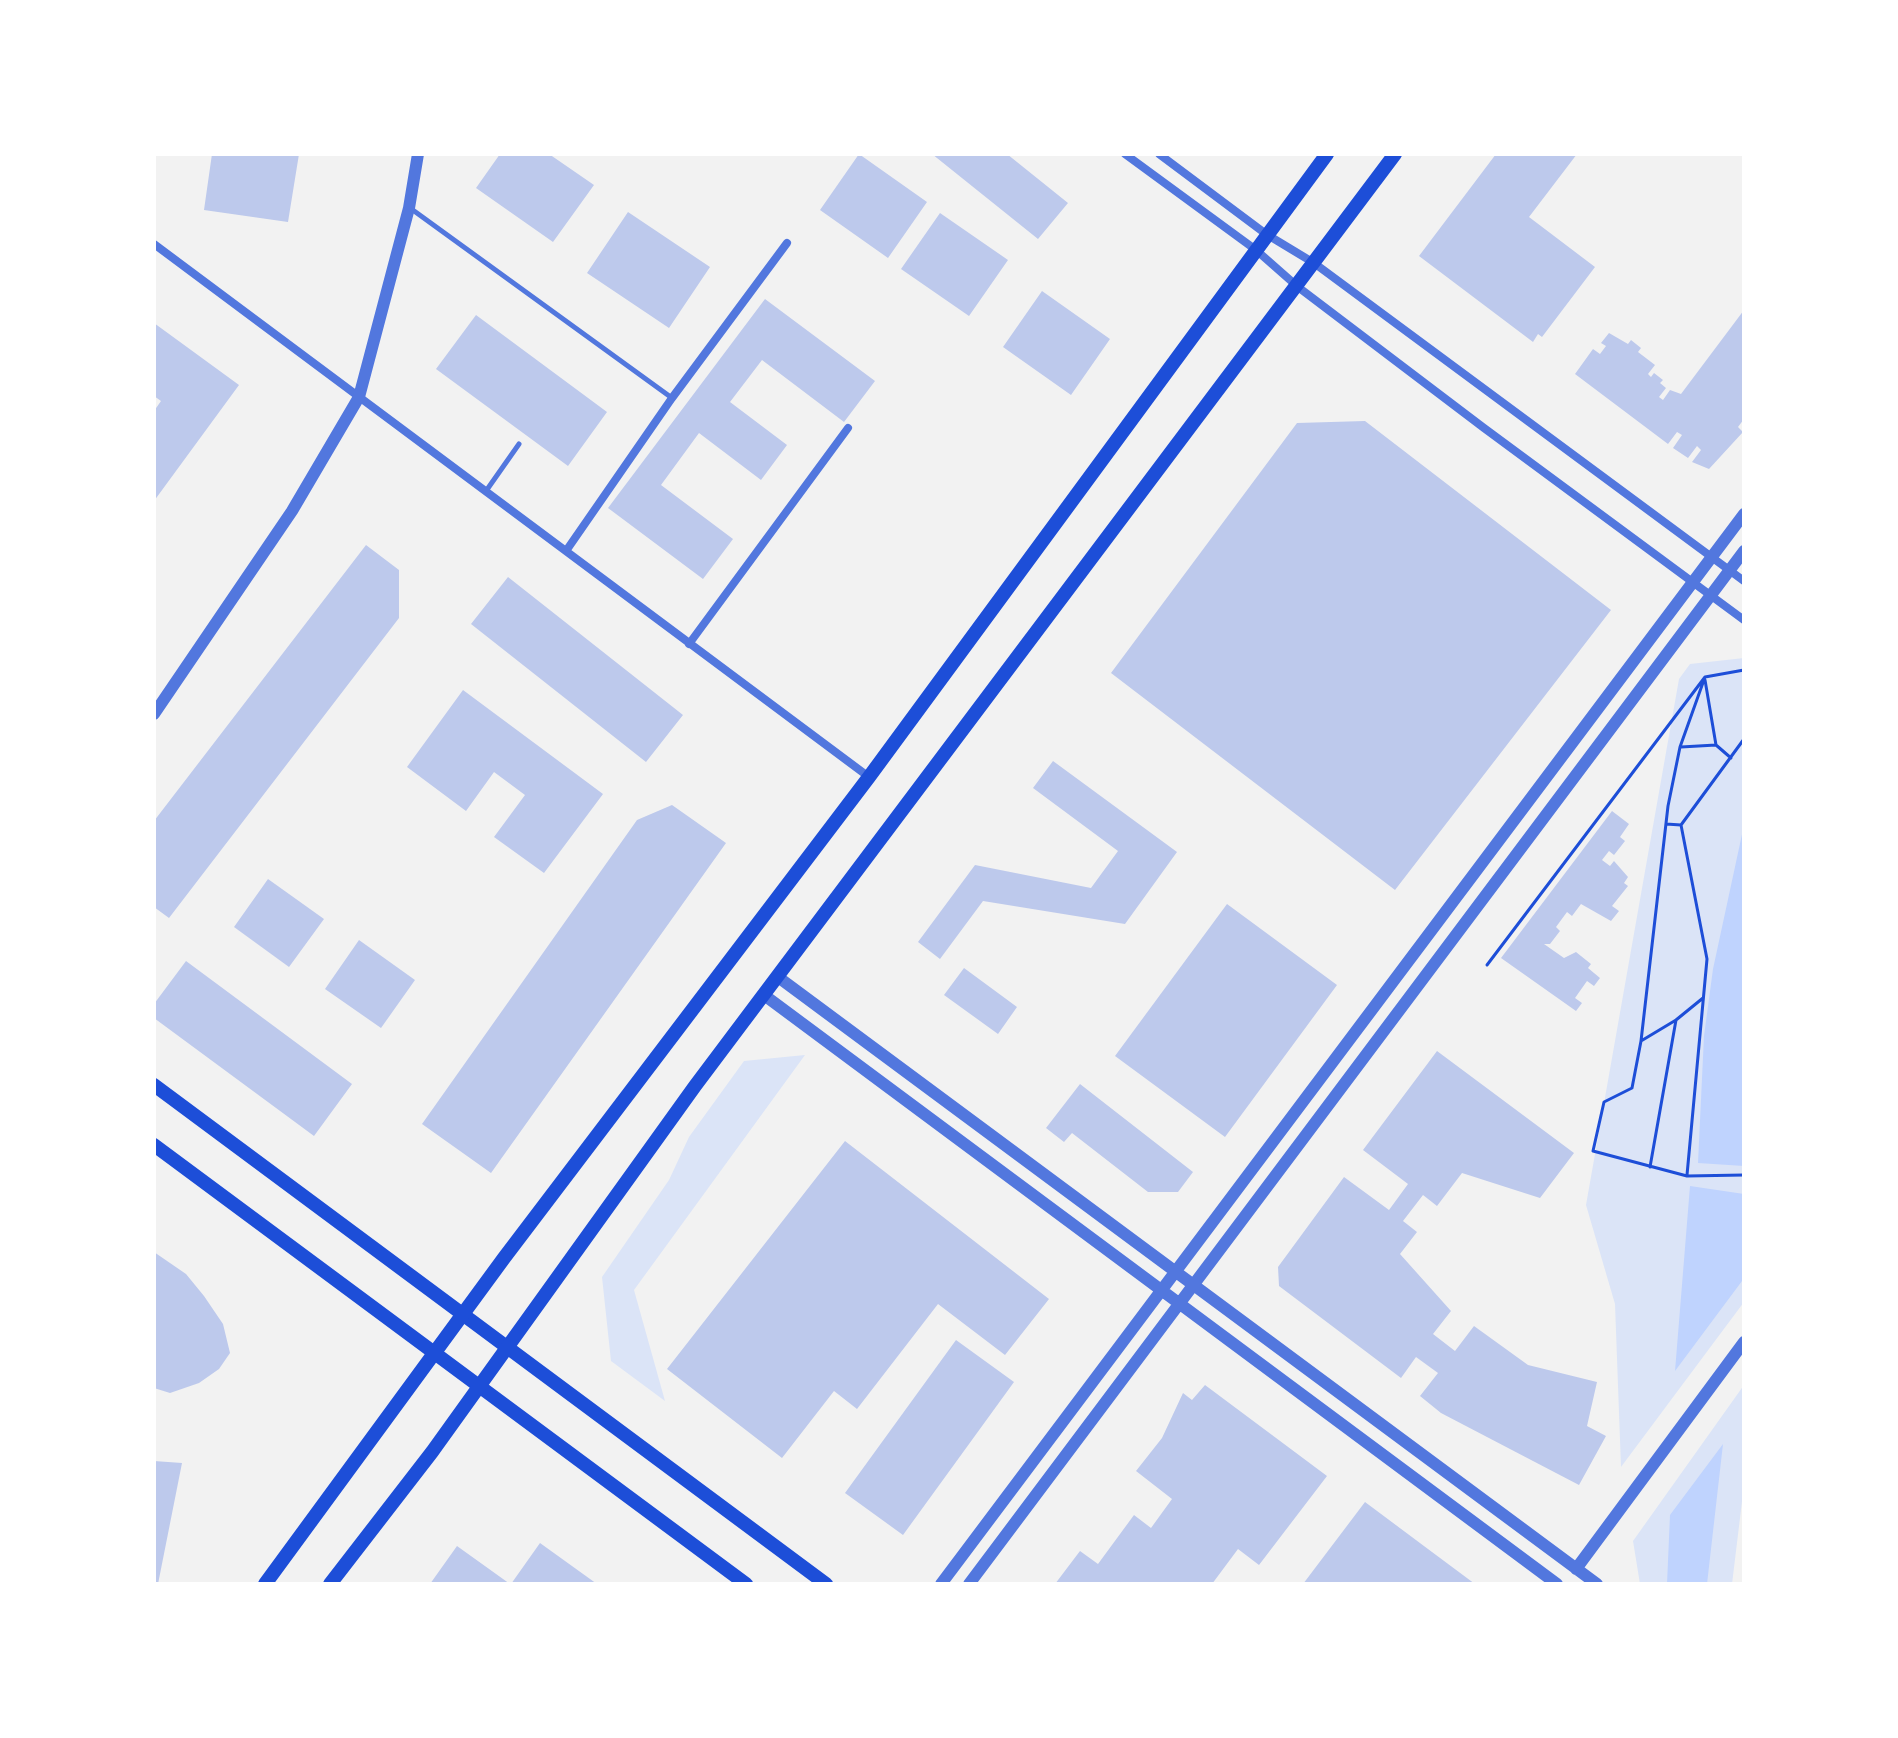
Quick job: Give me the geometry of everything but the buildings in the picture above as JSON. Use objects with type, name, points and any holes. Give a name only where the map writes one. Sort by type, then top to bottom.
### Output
[{"type":"main road","points":[[265,1584],[463,1315],[869,777],[1327,154]]},
{"type":"main road","points":[[330,1584],[480,1387],[764,995],[1395,154]]},
{"type":"main road","points":[[154,1085],[826,1584]]},
{"type":"main road","points":[[154,1145],[746,1584]]},
{"type":"street","points":[[154,714],[292,511],[359,397],[409,208],[418,154]]},
{"type":"street","points":[[1125,154],[1744,620]]},
{"type":"street","points":[[1159,154],[1266,234],[1314,263],[1744,581]]},
{"type":"street","points":[[566,551],[672,398],[787,243]]},
{"type":"street","points":[[154,244],[869,777]]},
{"type":"street","points":[[689,644],[848,428]]},
{"type":"street","points":[[941,1584],[1744,514]]},
{"type":"street","points":[[969,1584],[1744,551]]},
{"type":"street","points":[[778,977],[1597,1584]]},
{"type":"street","points":[[764,995],[1557,1584]]},
{"type":"street","points":[[1576,1569],[1744,1342]]},
{"type":"lane","points":[[409,208],[672,398]]},
{"type":"lane","points":[[485,491],[519,444]]},
{"type":"path","points":[[1487,965],[1705,677],[1744,670]]},
{"type":"path","points":[[1705,677],[1716,745],[1731,758]]},
{"type":"path","points":[[1705,677],[1680,747],[1666,824],[1641,1041],[1632,1088],[1604,1102],[1593,1151],[1687,1176],[1744,1175]]},
{"type":"path","points":[[1687,1176],[1707,959],[1681,825],[1744,739]]},
{"type":"path","points":[[1680,747],[1716,745]]},
{"type":"path","points":[[1666,824],[1681,825]]},
{"type":"path","points":[[1641,1041],[1676,1020],[1703,998]]},
{"type":"path","points":[[1650,1168],[1676,1020]]},
{"type":"shaded area","points":[[1744,658],[1744,1302],[1621,1467],[1615,1304],[1586,1205],[1679,679],[1690,664]]},
{"type":"shaded area","points":[[805,1055],[634,1290],[665,1401],[611,1361],[602,1277],[669,1180],[689,1137],[744,1061]]},
{"type":"shaded area","points":[[1744,1385],[1744,1485],[1732,1584],[1640,1584],[1633,1541]]},
{"type":"water","points":[[1744,825],[1744,1166],[1698,1163],[1704,1036],[1713,969]]},
{"type":"water","points":[[1690,1186],[1744,1194],[1744,1264],[1742,1281],[1675,1371]]},
{"type":"water","points":[[1723,1444],[1707,1584],[1667,1584],[1670,1515]]}]
